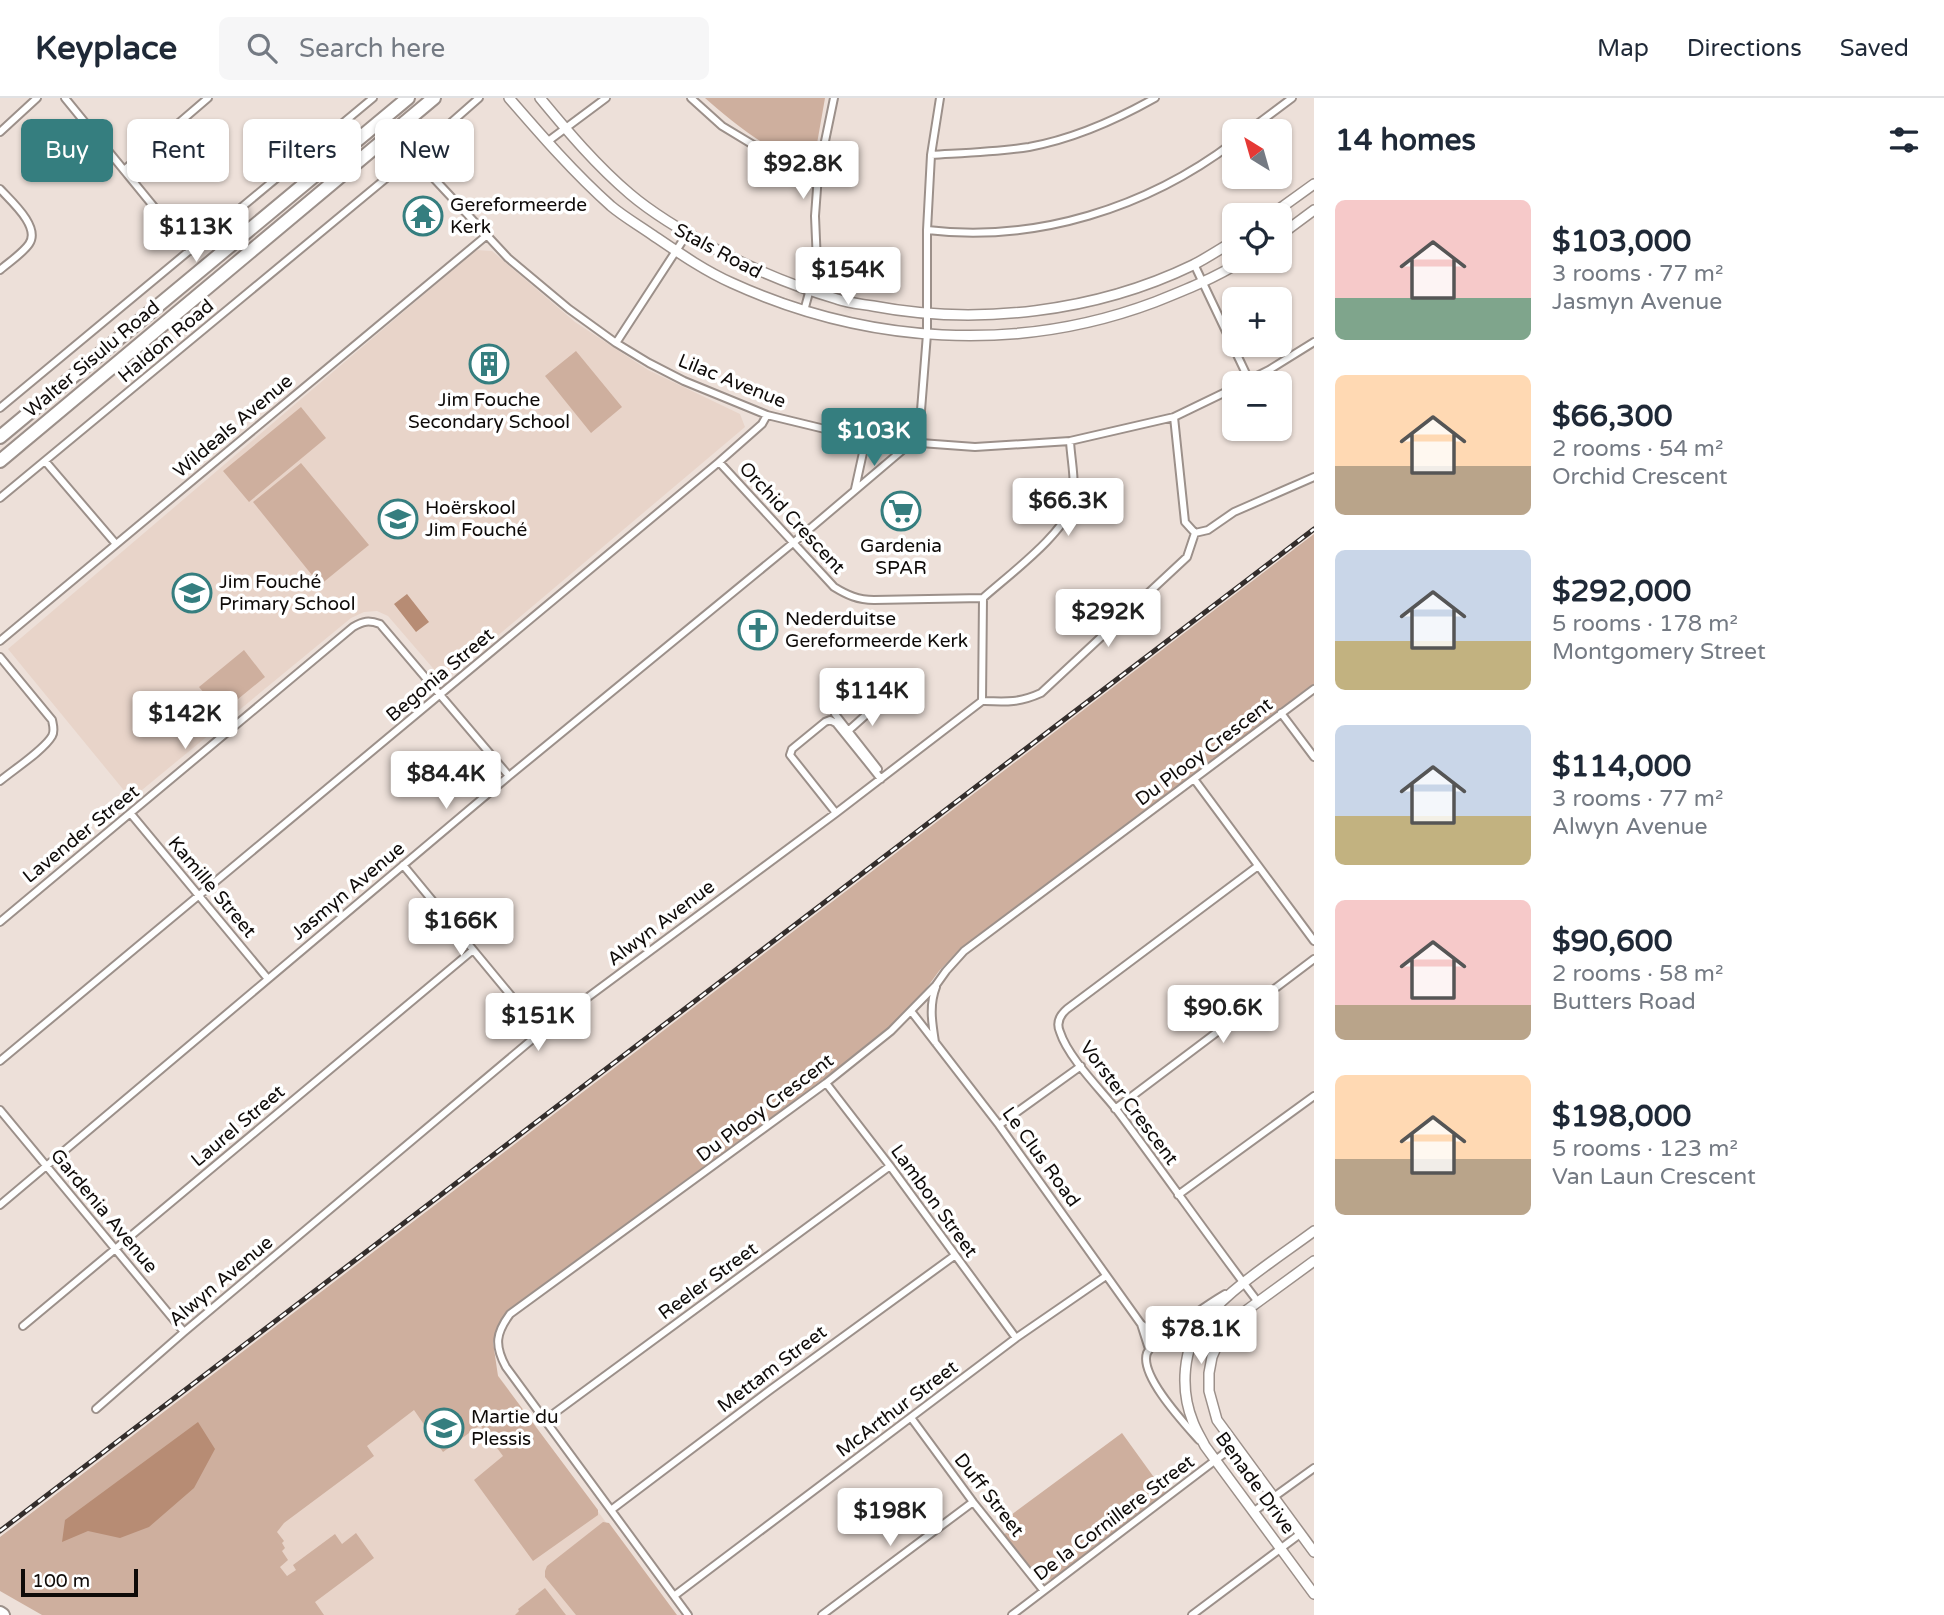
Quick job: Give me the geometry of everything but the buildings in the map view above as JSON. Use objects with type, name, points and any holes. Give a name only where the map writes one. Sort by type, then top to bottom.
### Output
[{"type":"highway","name":"Walter Sisulu Road","points":[[0,437],[408,98]]},
{"type":"highway","name":"Walter Sisulu Road","points":[[0,461],[434,98]]},
{"type":"street","points":[[0,132],[37,98]]},
{"type":"street","points":[[65,98],[190,251]]},
{"type":"street","points":[[124,170],[208,98]]},
{"type":"street","points":[[0,408],[373,98]]},
{"type":"street","name":"Haldon Road","points":[[455,119],[479,98]]},
{"type":"street","name":"Stals Road","points":[[509,98],[547,142],[612,207],[676,251],[731,283],[804,310],[860,324],[912,334],[1005,335],[1054,328],[1138,308],[1202,283],[1222,272]]},
{"type":"street","name":"Stals Road","points":[[540,98],[565,128],[632,195],[687,234],[771,277],[839,300],[927,314],[996,313],[1066,306],[1103,298],[1149,283],[1194,264],[1222,248]]},
{"type":"street","points":[[547,142],[606,98]]},
{"type":"street","points":[[691,98],[722,126],[770,155],[818,175]]},
{"type":"street","points":[[804,310],[817,263],[815,216],[818,175],[834,98]]},
{"type":"street","points":[[912,442],[920,423],[927,334],[927,230],[931,155],[940,98]]},
{"type":"street","points":[[931,155],[1007,149],[1054,141],[1103,124],[1155,98]]},
{"type":"street","points":[[1264,119],[1292,98]]},
{"type":"street","points":[[927,230],[1015,231],[1100,212],[1149,193],[1185,175],[1222,150]]},
{"type":"street","name":"Haldon Road","points":[[0,498],[382,182]]},
{"type":"street","name":"Lilac Avenue","points":[[437,182],[486,236],[538,285],[616,343],[684,381],[767,415],[866,439],[975,447],[1070,441],[1174,416],[1222,394]]},
{"type":"street","points":[[1288,203],[1314,184]]},
{"type":"street","points":[[0,189],[32,231],[28,246],[0,270]]},
{"type":"street","points":[[1292,226],[1314,210]]},
{"type":"street","points":[[616,343],[687,234]]},
{"type":"street","name":"Wildeals Avenue","points":[[0,641],[486,236]]},
{"type":"street","points":[[1194,264],[1241,371]]},
{"type":"street","points":[[1265,371],[1314,342]]},
{"type":"street","name":"Begonia Street","points":[[0,1061],[719,463],[762,424],[767,415]]},
{"type":"street","points":[[1174,416],[1185,522],[1195,533]]},
{"type":"street","points":[[855,491],[866,439]]},
{"type":"street","points":[[1070,441],[1074,488],[1073,503],[1066,519],[1055,533],[983,598],[982,701],[1009,703],[1026,700],[1041,693],[1187,557],[1195,533]]},
{"type":"street","name":"Jasmyn Avenue","points":[[0,1205],[509,776],[912,442]]},
{"type":"street","points":[[45,461],[116,544]]},
{"type":"street","name":"Orchid Crescent","points":[[719,463],[834,587],[853,597],[874,600],[983,598]]},
{"type":"street","points":[[1195,533],[1208,530],[1234,512],[1314,477]]},
{"type":"street","name":"Lavender Street","points":[[0,922],[353,627],[366,621],[380,624],[440,696]]},
{"type":"street","points":[[0,657],[52,720],[54,729],[52,736],[43,746],[0,781]]},
{"type":"street","points":[[866,680],[849,693],[835,710],[835,714],[882,777]]},
{"type":"street","name":"Du Plooy Crescent","points":[[688,1615],[500,1356],[499,1333],[510,1314],[826,1083],[891,1031],[936,985],[964,951],[1314,689]]},
{"type":"street","points":[[440,696],[509,776]]},
{"type":"street","name":"Alwyn Avenue","points":[[96,1409],[541,1032],[982,701]]},
{"type":"street","points":[[848,731],[877,705]]},
{"type":"street","points":[[1281,713],[1314,757]]},
{"type":"street","points":[[836,813],[790,755],[792,749],[825,722],[830,720],[836,723],[882,777]]},
{"type":"street","points":[[1194,779],[1314,941]]},
{"type":"street","name":"Kamille Street","points":[[131,814],[268,979]]},
{"type":"street","points":[[403,865],[541,1032]]},
{"type":"street","name":"Vorster Crescent","points":[[1258,866],[1062,1013],[1058,1027],[1081,1066],[1258,1302]]},
{"type":"street","name":"Laurel Street","points":[[23,1326],[473,950]]},
{"type":"street","points":[[1115,1109],[1314,959]]},
{"type":"street","points":[[936,985],[931,1015],[936,1045]]},
{"type":"street","name":"Le Clus Road","points":[[911,1011],[999,1125],[1141,1324],[1161,1339]]},
{"type":"street","points":[[999,1125],[1081,1066]]},
{"type":"street","name":"Lambon Street","points":[[826,1083],[1016,1338]]},
{"type":"street","points":[[1178,1195],[1314,1096]]},
{"type":"street","name":"Gardenia Avenue","points":[[0,1110],[184,1332]]},
{"type":"street","name":"Reeler Street","points":[[545,1420],[890,1166]]},
{"type":"street","name":"Benade Drive","points":[[1314,1231],[1244,1283],[1204,1320],[1194,1338],[1184,1377],[1192,1421],[1205,1446],[1314,1594]]},
{"type":"street","name":"Mettam Street","points":[[611,1510],[954,1256]]},
{"type":"street","name":"Benade Drive","points":[[1314,1261],[1236,1318],[1218,1343],[1209,1373],[1211,1404],[1217,1420],[1314,1552]]},
{"type":"street","name":"McArthur Street","points":[[674,1596],[1016,1338],[1106,1276]]},
{"type":"street","points":[[1149,1349],[1200,1309],[1244,1283]]},
{"type":"street","name":"Le Clus Road","points":[[1141,1324],[1149,1349],[1146,1356],[1151,1377],[1166,1400],[1205,1446]]},
{"type":"street","name":"Duff Street","points":[[912,1419],[1043,1590]]},
{"type":"street","name":"De la Cornillere Street","points":[[1012,1615],[1234,1446]]},
{"type":"street","points":[[1253,1512],[1314,1468]]},
{"type":"street","points":[[822,1615],[973,1502]]},
{"type":"street","points":[[1192,1615],[1300,1534]]},
{"type":"shaded area","points":[[705,98],[825,98],[812,163],[784,155],[770,147]]},
{"type":"shaded area","name":"Hoërskool Jim Fouché","points":[[476,250],[492,251],[575,322],[648,370],[740,414],[745,427],[444,681],[388,616],[377,611],[364,612],[351,618],[131,799],[8,649]]},
{"type":"shaded area","points":[[576,351],[622,407],[591,433],[545,376]]},
{"type":"shaded area","points":[[301,407],[326,438],[249,502],[223,471]]},
{"type":"shaded area","points":[[301,463],[369,545],[320,585],[253,502]]},
{"type":"shaded area","points":[[1314,534],[1314,686],[960,949],[939,971],[907,1015],[893,1027],[509,1313],[498,1328],[493,1342],[498,1376],[598,1510],[598,1515],[533,1561],[474,1480],[503,1456],[480,1425],[443,1452],[414,1410],[367,1446],[374,1456],[284,1523],[277,1532],[284,1541],[282,1543],[285,1548],[282,1551],[288,1560],[280,1567],[287,1576],[296,1570],[293,1565],[335,1534],[342,1544],[356,1533],[374,1558],[315,1602],[324,1615],[42,1615],[0,1591],[0,1537]]},
{"type":"shaded area","points":[[407,594],[429,622],[416,632],[394,604]]},
{"type":"shaded area","points":[[244,650],[265,677],[221,713],[199,687]]},
{"type":"shaded area","name":"Martie du Plessis","points":[[472,1340],[674,1615],[97,1615]]},
{"type":"shaded area","points":[[198,1422],[215,1449],[194,1488],[149,1527],[120,1538],[88,1531],[62,1542],[65,1520]]},
{"type":"shaded area","points":[[1122,1433],[1166,1494],[1052,1579],[1041,1581],[1033,1577],[1003,1535],[1015,1527],[1007,1518]]},
{"type":"shaded area","points":[[603,1522],[609,1523],[677,1615],[576,1615],[545,1577],[547,1566]]},
{"type":"shaded area","points":[[545,1588],[566,1615],[515,1615],[518,1609]]},
{"type":"railway","points":[[0,1531],[1314,529]]},
{"type":"place","name":"Gereformeerde Kerk","points":[[423,216]]},
{"type":"place","name":"Jim Fouche Secondary School","points":[[489,364]]},
{"type":"place","name":"Gardenia SPAR","points":[[901,511]]},
{"type":"place","name":"Hoërskool Jim Fouché","points":[[398,519]]},
{"type":"place","name":"Jim Fouché Primary School","points":[[192,593]]},
{"type":"place","name":"Nederduitse Gereformeerde Kerk","points":[[758,630]]},
{"type":"place","name":"Martie du Plessis","points":[[444,1428]]}]
